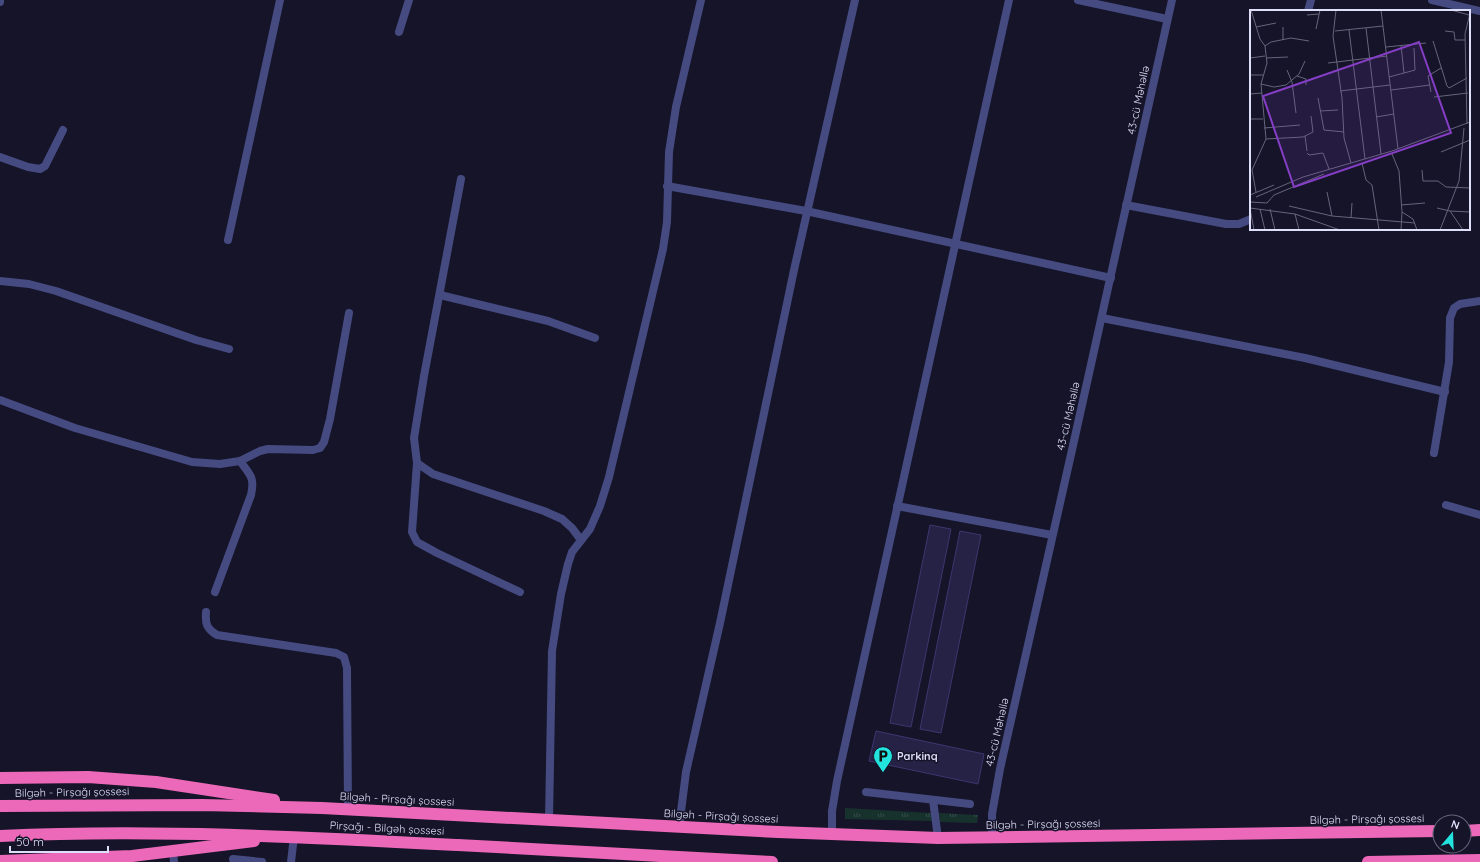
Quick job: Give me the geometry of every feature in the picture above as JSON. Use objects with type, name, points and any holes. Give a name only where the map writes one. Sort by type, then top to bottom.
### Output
[{"type":"highway","points":[[0,778],[88,777],[156,782],[322,808]]},
{"type":"highway","name":"Bilgəh - Pirşağı şossesi","points":[[0,806],[106,804],[322,808],[778,832],[938,838],[1432,831]]},
{"type":"highway","name":"Pirşağı - Bilgəh şossesi","points":[[0,836],[39,834],[294,836],[639,859],[772,862]]},
{"type":"highway","points":[[0,861],[132,856],[174,857],[294,836]]},
{"type":"highway","points":[[1368,862],[1480,860]]},
{"type":"street","points":[[228,240],[280,0]]},
{"type":"street","points":[[399,32],[409,0]]},
{"type":"street","points":[[549,820],[552,651],[560,594],[572,552],[590,529],[609,477],[663,249],[667,222],[669,152],[676,107],[701,0]]},
{"type":"street","points":[[679,827],[686,772],[720,623],[806,212],[855,0]]},
{"type":"street","points":[[832,834],[832,810],[837,780],[954,243],[1009,0]]},
{"type":"street","points":[[1078,0],[1167,19]]},
{"type":"street","name":"43-cü Məhəllə","points":[[992,838],[994,795],[1111,278],[1172,0]]},
{"type":"street","points":[[1308,10],[1311,0]]},
{"type":"street","points":[[1432,0],[1480,11]]},
{"type":"street","points":[[0,157],[28,167],[40,169],[45,166],[63,130]]},
{"type":"street","points":[[461,179],[424,376],[414,438],[417,463],[412,532],[418,542],[437,553],[520,592]]},
{"type":"street","points":[[667,186],[806,212],[1111,278]]},
{"type":"street","points":[[1126,205],[1226,224],[1239,224],[1250,219]]},
{"type":"street","points":[[0,281],[29,284],[56,291],[196,340],[229,348]]},
{"type":"street","points":[[440,296],[548,321],[595,338]]},
{"type":"street","points":[[1434,453],[1449,362],[1450,318],[1454,308],[1460,304],[1480,301]]},
{"type":"street","points":[[0,400],[75,428],[192,462],[220,464],[240,461],[260,451],[268,449],[313,450],[320,448],[324,442],[330,419],[349,313]]},
{"type":"street","points":[[1102,318],[1305,358],[1445,392]]},
{"type":"street","points":[[215,592],[251,495],[254,483],[251,476],[240,461]]},
{"type":"street","points":[[417,463],[434,474],[556,516],[572,528],[581,540]]},
{"type":"street","points":[[1446,505],[1480,515]]},
{"type":"street","points":[[897,506],[1052,535]]},
{"type":"street","points":[[206,612],[205,624],[209,630],[217,635],[336,653],[344,657],[347,668],[348,809]]},
{"type":"street","points":[[866,792],[970,804]]},
{"type":"street","points":[[933,800],[938,838]]},
{"type":"street","points":[[291,862],[294,836]]},
{"type":"street","points":[[233,859],[262,862]]},
{"type":"green space","points":[[845,808],[931,813],[932,821],[845,819]]},
{"type":"green space","points":[[939,813],[978,815],[977,823],[940,822]]},
{"type":"building","points":[[930,525],[951,529],[911,727],[890,723]]},
{"type":"building","points":[[960,531],[981,535],[941,733],[920,729]]},
{"type":"building","points":[[876,731],[984,754],[978,784],[869,761]]},
{"type":"place","name":"Parkinq","points":[[883,773]]}]
